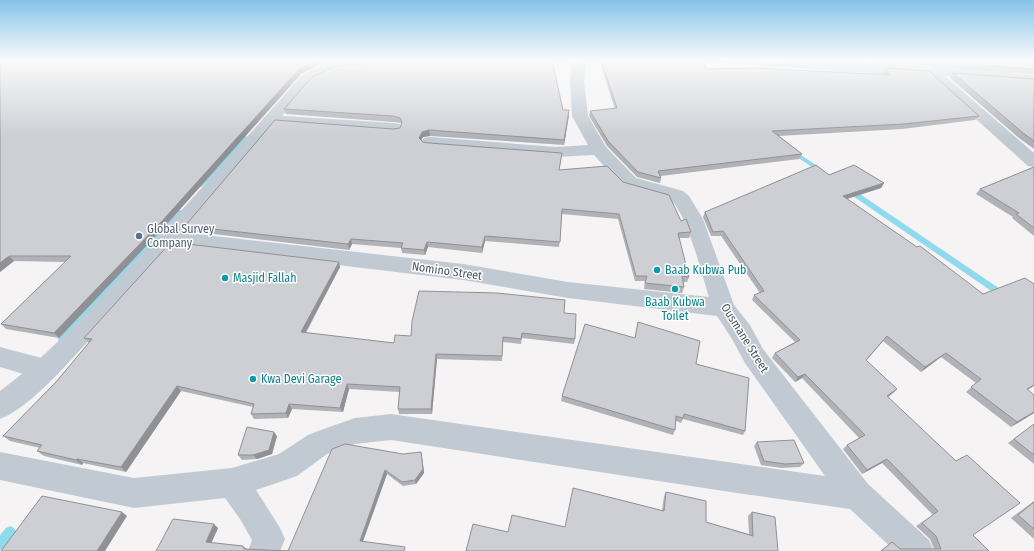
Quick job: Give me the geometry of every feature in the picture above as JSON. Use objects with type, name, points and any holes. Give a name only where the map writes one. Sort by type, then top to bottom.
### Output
[{"type":"street","points":[[0,407],[44,369],[90,325],[170,238],[300,86]]},
{"type":"street","name":"Ousmane Street","points":[[577,86],[580,116],[599,150],[629,182],[642,187],[676,195],[682,200],[693,219],[724,308],[741,332],[754,356],[857,495],[918,551]]},
{"type":"street","points":[[956,86],[1034,162]]},
{"type":"street","points":[[270,120],[394,128]]},
{"type":"street","points":[[430,142],[556,152],[599,150]]},
{"type":"street","name":"Nomino Street","points":[[170,238],[463,272],[568,290],[724,308]]},
{"type":"street","points":[[0,357],[44,369]]},
{"type":"street","points":[[0,466],[134,494],[232,483],[287,466],[318,444],[354,431],[391,427],[857,495]]},
{"type":"street","points":[[232,483],[251,508],[269,538],[264,551]]},
{"type":"building","points":[[0,86],[284,86],[163,220],[54,333],[1,324],[71,256],[9,256],[0,263]]},
{"type":"building","points":[[304,86],[558,86],[563,110],[569,110],[564,140],[429,130],[422,132],[419,138],[423,142],[429,143],[562,153],[559,170],[607,166],[623,182],[669,195],[681,221],[686,219],[691,232],[678,233],[689,277],[682,276],[684,287],[645,283],[647,276],[636,276],[619,214],[562,209],[560,242],[485,236],[482,247],[427,242],[424,250],[401,248],[403,243],[351,239],[348,244],[185,226],[275,120],[393,129],[400,128],[402,122],[400,118],[393,116],[284,109]]},
{"type":"building","points":[[610,86],[945,86],[979,116],[904,124],[772,131],[802,154],[658,171],[661,178],[638,172],[608,141],[590,111],[617,108]]},
{"type":"building","points":[[968,86],[1034,86],[1034,141]]},
{"type":"building","points":[[816,165],[829,175],[854,165],[884,183],[843,196],[917,247],[920,246],[983,294],[1025,278],[1034,284],[1034,385],[1027,389],[1034,395],[1034,412],[1017,422],[971,387],[981,379],[946,353],[925,367],[887,336],[866,360],[897,389],[887,396],[956,461],[967,455],[1020,503],[973,535],[989,551],[881,551],[892,542],[900,549],[941,549],[936,536],[922,523],[938,511],[887,459],[867,470],[847,445],[865,435],[805,374],[798,377],[775,353],[800,340],[754,295],[764,291],[723,231],[713,232],[705,212]]},
{"type":"building","points":[[1034,167],[1034,228],[1016,214],[1019,213],[980,189]]},
{"type":"building","points":[[171,242],[339,262],[301,332],[394,343],[395,335],[411,336],[412,321],[419,291],[497,293],[565,300],[564,313],[576,314],[575,339],[522,333],[521,339],[503,337],[502,356],[436,354],[431,409],[398,409],[400,387],[347,384],[340,408],[289,404],[286,413],[251,414],[254,404],[177,386],[121,467],[76,460],[37,451],[42,445],[3,436],[56,382],[92,339],[84,338]]},
{"type":"building","points":[[638,322],[700,341],[696,364],[749,378],[745,431],[684,414],[683,418],[676,416],[675,430],[562,396],[585,324],[635,338]]},
{"type":"building","points":[[1034,424],[1034,455],[1014,439]]},
{"type":"building","points":[[247,427],[274,432],[269,450],[253,455],[238,455]]},
{"type":"building","points":[[794,440],[804,463],[785,464],[764,461],[757,442]]},
{"type":"building","points":[[345,444],[403,454],[421,452],[423,469],[415,480],[402,482],[385,470],[360,541],[405,547],[404,551],[288,551],[332,449]]},
{"type":"building","points":[[573,488],[664,511],[666,492],[706,501],[706,522],[753,536],[752,512],[775,517],[778,551],[466,551],[473,524],[508,532],[512,515],[565,527]]},
{"type":"building","points":[[42,496],[122,512],[97,551],[1,551]]},
{"type":"building","points":[[1034,502],[1034,529],[1018,515]]},
{"type":"building","points":[[173,519],[214,524],[206,542],[243,546],[244,549],[288,551],[156,551]]},
{"type":"waterway","points":[[200,186],[246,138]]},
{"type":"waterway","points":[[791,151],[822,171]]},
{"type":"waterway","points":[[849,190],[1003,295]]},
{"type":"waterway","points":[[62,339],[159,234],[178,211]]},
{"type":"waterway","points":[[0,544],[10,532]]},
{"type":"place","name":"Global Survey Company","points":[[139,236]]},
{"type":"place","name":"Baab Kubwa Pub","points":[[657,270]]},
{"type":"place","name":"Masjid Fallah","points":[[225,278]]},
{"type":"place","name":"Baab Kubwa Toilet","points":[[675,289]]},
{"type":"place","name":"Kwa Devi Garage","points":[[253,379]]}]
